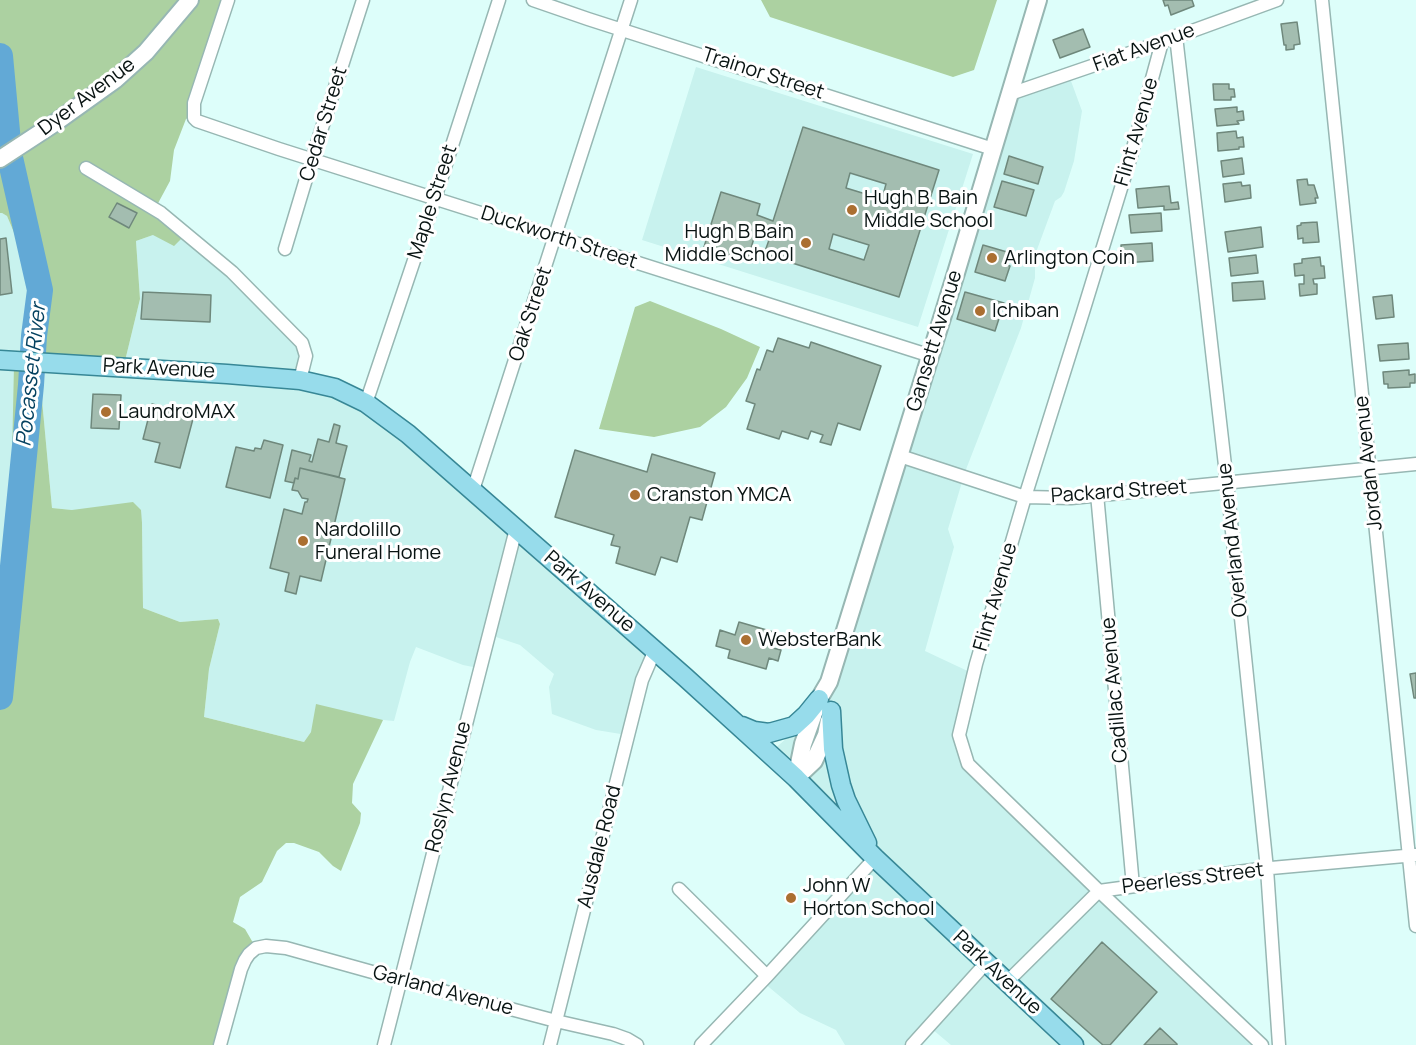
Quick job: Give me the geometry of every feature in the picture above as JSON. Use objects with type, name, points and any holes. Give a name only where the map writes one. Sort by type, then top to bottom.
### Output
[{"type":"main road","name":"Dyer Avenue","points":[[0,159],[115,80],[146,52],[190,0]]},
{"type":"main road","name":"Gansett Avenue","points":[[796,778],[803,744],[825,705],[829,682],[931,356],[1038,0]]},
{"type":"main road","name":"Park Avenue","points":[[2,361],[300,380],[335,388],[366,403],[408,434],[473,490],[734,721],[796,778],[875,858],[1074,1045]]},
{"type":"main road","points":[[734,721],[754,731],[770,733],[794,726],[806,714],[825,705],[841,786],[875,858]]},
{"type":"street","name":"Duckworth Street","points":[[228,0],[194,104],[193,113],[197,121],[556,238],[931,356]]},
{"type":"street","name":"Cedar Street","points":[[285,249],[363,0]]},
{"type":"street","name":"Maple Street","points":[[366,403],[499,0]]},
{"type":"street","name":"Trainor Street","points":[[533,0],[993,149]]},
{"type":"street","name":"Oak Street","points":[[473,490],[632,0]]},
{"type":"street","name":"Fiat Avenue","points":[[1010,94],[1277,0]]},
{"type":"street","name":"Jordan Avenue","points":[[1322,0],[1369,469],[1413,855],[1416,926]]},
{"type":"street","name":"Overland Avenue","points":[[1176,36],[1227,483],[1267,869],[1279,1045]]},
{"type":"street","name":"Flint Avenue","points":[[1162,42],[1130,159],[1025,497],[976,664],[959,735],[968,764],[1262,1045]]},
{"type":"street","points":[[86,168],[161,213],[232,272],[302,343],[306,356],[300,380]]},
{"type":"street","name":"Packard Street","points":[[900,456],[1025,497],[1071,498],[1416,464]]},
{"type":"street","name":"Cadillac Avenue","points":[[1097,494],[1133,886]]},
{"type":"street","name":"Roslyn Avenue","points":[[384,1045],[516,529]]},
{"type":"street","name":"Ausdale Road","points":[[550,1045],[642,680],[655,650]]},
{"type":"street","name":"Peerless Street","points":[[1007,982],[1099,891],[1267,869],[1413,855]]},
{"type":"street","points":[[701,1045],[875,858]]},
{"type":"street","points":[[679,889],[767,976]]},
{"type":"street","name":"Garland Avenue","points":[[220,1045],[241,969],[249,954],[256,948],[266,946],[286,948],[556,1021],[613,1034],[637,1045]]},
{"type":"street","points":[[912,1045],[986,963]]},
{"type":"shaded area","points":[[696,67],[973,154],[918,327],[642,240]]},
{"type":"shaded area","points":[[1067,75],[1082,111],[1074,161],[1064,192],[1055,201],[1035,255],[1035,278],[1021,328],[965,472],[948,529],[954,547],[925,651],[974,674],[959,735],[968,764],[1265,1045],[951,1045],[932,1029],[914,1045],[845,1045],[836,1030],[800,1013],[764,983],[877,862],[765,757],[819,707],[1010,96]]},
{"type":"shaded area","points":[[0,213],[7,216],[32,274],[50,295],[38,321],[24,334],[10,549],[0,635]]},
{"type":"shaded area","points":[[185,233],[302,342],[302,379],[380,411],[649,649],[627,735],[596,730],[552,714],[549,687],[554,674],[520,645],[490,635],[478,668],[463,665],[416,647],[394,721],[383,720],[311,732],[304,742],[204,717],[209,669],[220,624],[218,619],[180,622],[143,608],[142,523],[52,508],[42,400],[44,371],[124,365],[140,299],[136,241],[153,235]]},
{"type":"green space","points":[[0,0],[229,0],[194,114],[186,119],[174,150],[170,181],[156,207],[183,237],[174,246],[153,235],[136,241],[140,299],[124,365],[44,371],[42,400],[52,508],[72,510],[133,502],[141,510],[143,608],[180,622],[218,619],[220,624],[209,669],[204,717],[304,742],[311,732],[316,704],[383,720],[353,784],[352,803],[361,813],[360,823],[341,871],[319,852],[294,843],[286,843],[277,851],[262,882],[240,897],[233,922],[245,929],[256,948],[247,956],[221,1045],[0,1045],[0,635],[10,549],[14,365],[23,363],[25,327],[38,321],[45,304],[37,298],[21,249],[7,216],[0,213],[0,164],[28,144],[7,116],[8,107],[0,91]]},
{"type":"green space","points":[[761,0],[997,0],[974,70],[953,77],[770,17]]},
{"type":"green space","points":[[650,301],[760,347],[747,378],[726,407],[700,427],[654,437],[599,429],[635,307]]},
{"type":"building","points":[[1163,0],[1192,0],[1194,6],[1171,15],[1168,5],[1165,6]]},
{"type":"building","points":[[1297,22],[1300,44],[1294,45],[1294,49],[1286,50],[1281,24]]},
{"type":"building","points":[[1083,29],[1090,47],[1060,58],[1053,40]]},
{"type":"building","points":[[1213,84],[1229,84],[1229,89],[1234,89],[1235,97],[1231,97],[1231,100],[1214,100]]},
{"type":"building","points":[[1237,107],[1237,112],[1243,111],[1244,120],[1237,121],[1239,124],[1217,126],[1215,109]]},
{"type":"building","name":"Hugh B. Bain Middle School","points":[[803,127],[939,170],[899,297],[764,254],[769,240],[755,235],[747,261],[704,247],[721,192],[760,204],[757,215],[773,221]],"holes":[[[850,173],[886,184],[882,199],[846,188]],[[833,234],[869,245],[864,260],[829,249]]]},
{"type":"building","points":[[1236,131],[1237,138],[1243,137],[1244,147],[1218,151],[1217,133]]},
{"type":"building","points":[[1009,156],[1043,167],[1038,184],[1004,174]]},
{"type":"building","points":[[1242,158],[1244,174],[1223,177],[1221,161]]},
{"type":"building","points":[[1307,179],[1308,185],[1314,185],[1318,198],[1315,198],[1316,203],[1300,205],[1297,180]]},
{"type":"building","points":[[1002,181],[1034,190],[1026,216],[994,207]]},
{"type":"building","points":[[1241,182],[1242,186],[1250,185],[1251,198],[1225,202],[1223,184]]},
{"type":"building","points":[[1169,186],[1171,203],[1178,202],[1179,209],[1164,210],[1164,206],[1138,208],[1136,189]]},
{"type":"building","points":[[117,203],[137,213],[129,228],[109,217]]},
{"type":"building","points":[[1161,213],[1162,231],[1131,233],[1129,215]]},
{"type":"building","points":[[1317,222],[1319,242],[1303,243],[1303,238],[1298,239],[1297,226],[1301,223]]},
{"type":"building","points":[[1261,227],[1263,247],[1228,252],[1225,232]]},
{"type":"building","points":[[6,238],[12,293],[0,295],[0,239]]},
{"type":"building","points":[[1152,243],[1153,261],[1122,263],[1121,245]]},
{"type":"building","name":"Arlington Coin","points":[[983,245],[1007,252],[1003,264],[1010,266],[1005,281],[975,272]]},
{"type":"building","points":[[1256,255],[1258,273],[1231,276],[1229,258]]},
{"type":"building","points":[[1320,257],[1321,266],[1324,266],[1325,278],[1313,279],[1314,284],[1317,284],[1317,294],[1300,296],[1299,284],[1304,284],[1304,275],[1295,276],[1294,264],[1302,263],[1302,259]]},
{"type":"building","points":[[1263,281],[1265,299],[1233,301],[1232,283]]},
{"type":"building","points":[[143,292],[211,295],[210,322],[141,319]]},
{"type":"building","name":"Ichiban","points":[[965,292],[1004,303],[995,331],[957,319]]},
{"type":"building","points":[[1392,295],[1394,317],[1376,319],[1373,297]]},
{"type":"building","points":[[778,338],[809,348],[811,342],[881,366],[860,430],[838,423],[831,445],[820,442],[823,435],[811,431],[808,439],[782,431],[779,439],[747,429],[755,404],[746,401],[757,369],[760,370],[767,350],[773,352]]},
{"type":"building","points":[[1408,343],[1409,359],[1380,361],[1378,345]]},
{"type":"building","points":[[1409,370],[1409,375],[1415,374],[1415,383],[1410,383],[1410,387],[1388,388],[1388,384],[1384,384],[1383,372]]},
{"type":"building","name":"LaundroMAX","points":[[93,394],[121,395],[119,429],[91,428]]},
{"type":"building","points":[[152,404],[194,415],[180,468],[155,462],[160,443],[143,439]]},
{"type":"building","points":[[334,424],[340,426],[336,443],[347,446],[339,477],[300,468],[298,479],[295,478],[294,483],[285,481],[292,450],[311,455],[309,461],[312,462],[318,439],[329,442]]},
{"type":"building","points":[[264,440],[283,445],[270,498],[226,487],[236,447],[254,451],[255,448],[261,449]]},
{"type":"building","name":"Cranston YMCA","points":[[575,450],[647,472],[652,454],[715,473],[702,520],[690,517],[677,562],[661,557],[655,575],[616,563],[620,547],[611,545],[614,535],[555,517]]},
{"type":"building","name":"Nardolillo Funeral Home","points":[[300,468],[345,479],[321,581],[300,576],[296,594],[285,591],[289,573],[270,568],[284,509],[302,514],[308,499],[302,498],[298,491],[292,490],[295,478],[298,479]]},
{"type":"building","name":"WebsterBank","points":[[739,622],[777,633],[773,648],[781,650],[778,661],[769,658],[766,669],[728,658],[730,650],[716,646],[720,630],[735,635]]},
{"type":"building","points":[[1416,673],[1416,698],[1414,698],[1410,674]]},
{"type":"building","points":[[1102,942],[1157,992],[1110,1045],[1103,1045],[1051,999]]},
{"type":"building","points":[[1160,1028],[1177,1044],[1177,1045],[1144,1045]]},
{"type":"waterway","name":"Pocasset River","points":[[0,56],[9,153],[40,290],[0,697]]},
{"type":"place","name":"Hugh B. Bain Middle School","points":[[852,210]]},
{"type":"place","name":"Hugh B Bain Middle School","points":[[806,243]]},
{"type":"place","name":"Arlington Coin","points":[[992,258]]},
{"type":"place","name":"Ichiban","points":[[980,311]]},
{"type":"place","name":"LaundroMAX","points":[[106,412]]},
{"type":"place","name":"Cranston YMCA","points":[[635,495]]},
{"type":"place","name":"Nardolillo Funeral Home","points":[[303,541]]},
{"type":"place","name":"WebsterBank","points":[[746,640]]},
{"type":"place","name":"John W Horton School","points":[[791,898]]}]
